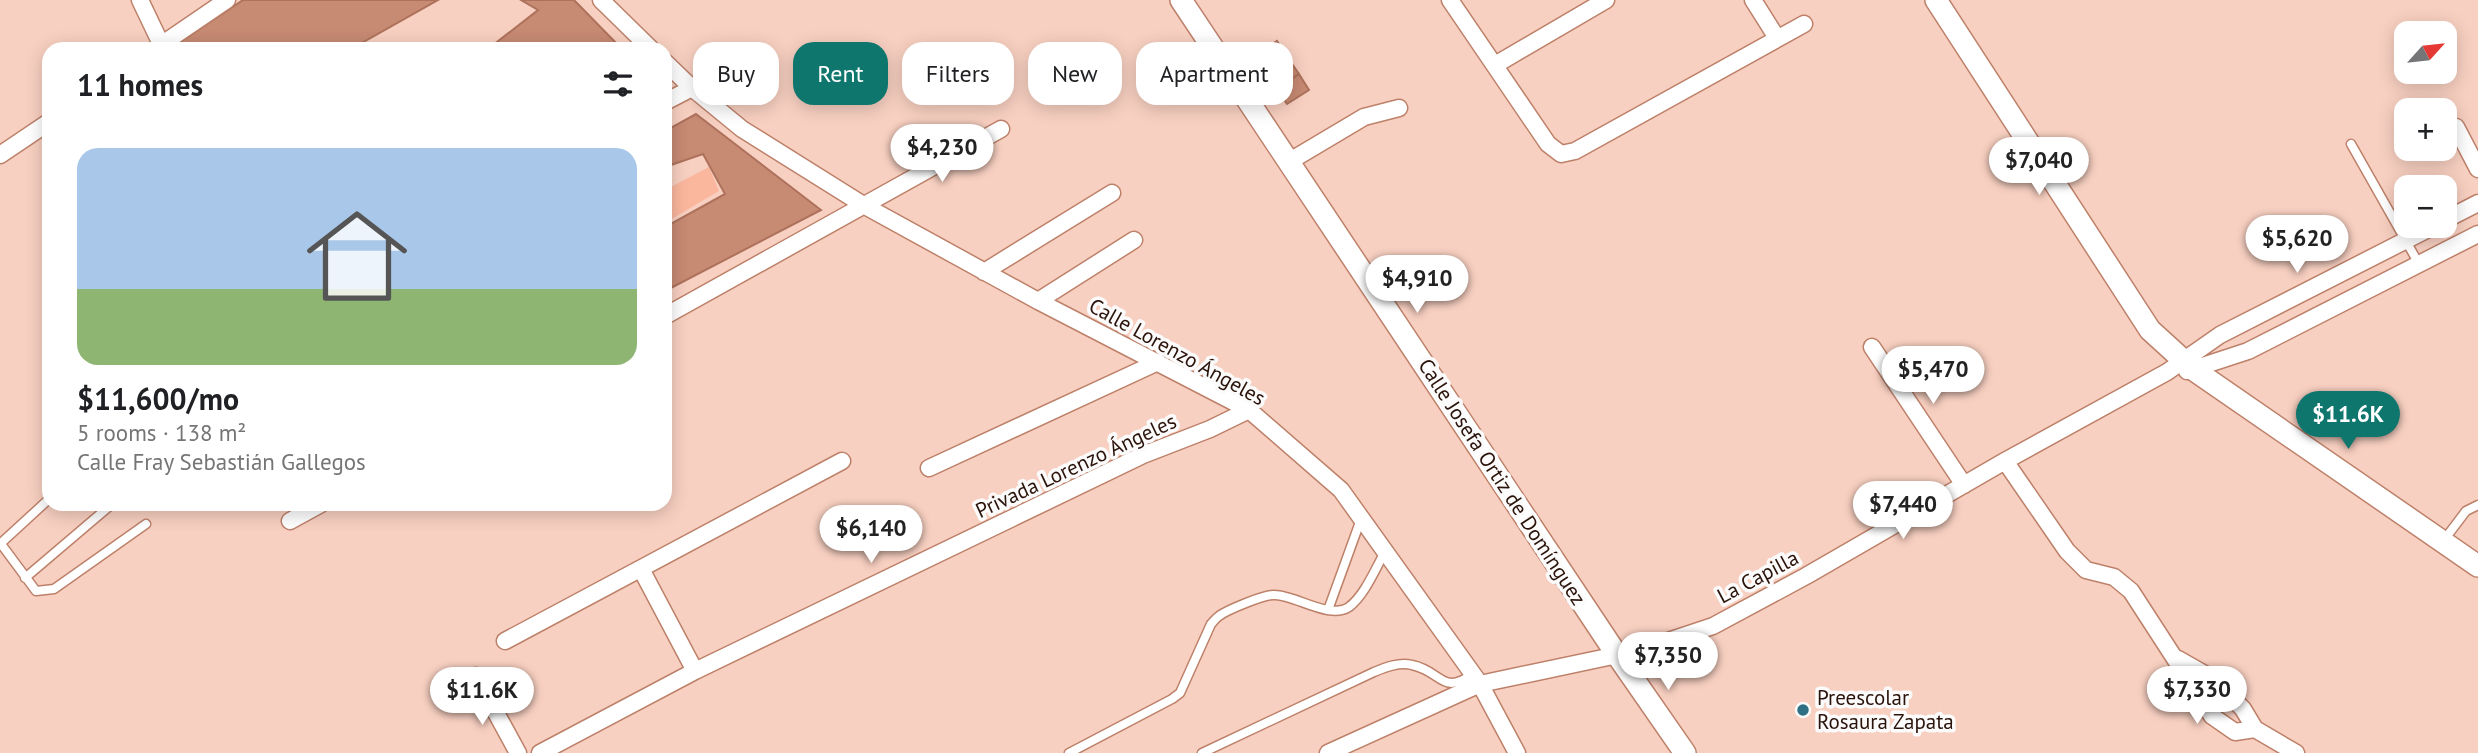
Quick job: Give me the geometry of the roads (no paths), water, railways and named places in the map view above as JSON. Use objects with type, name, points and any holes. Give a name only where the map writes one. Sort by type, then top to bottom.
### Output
[{"type":"street","points":[[140,0],[156,42]]},
{"type":"street","points":[[165,42],[228,0]]},
{"type":"street","points":[[601,0],[644,42]]},
{"type":"street","name":"Calle Josefa Ortiz de Domínguez","points":[[1181,0],[1685,753]]},
{"type":"street","points":[[1450,0],[1548,144],[1561,154],[1575,151],[1804,24]]},
{"type":"street","points":[[1494,65],[1606,0]]},
{"type":"street","points":[[1753,0],[1777,38]]},
{"type":"street","points":[[1937,0],[2150,330],[2181,367],[2478,566]]},
{"type":"street","name":"Calle Lorenzo Ángeles","points":[[672,69],[742,128],[865,206],[1038,301],[1249,410],[1341,490],[1476,679],[1517,753]]},
{"type":"street","points":[[672,98],[692,88]]},
{"type":"street","points":[[1290,161],[1364,117],[1399,108]]},
{"type":"street","points":[[0,155],[42,127]]},
{"type":"street","points":[[672,312],[1001,129]]},
{"type":"street","points":[[2457,129],[2478,169]]},
{"type":"street","points":[[984,272],[1112,193]]},
{"type":"street","points":[[2457,214],[2478,203]]},
{"type":"street","points":[[2181,367],[2248,351],[2478,234]]},
{"type":"street","points":[[2181,367],[2220,335],[2410,238]]},
{"type":"street","points":[[1038,301],[1134,240]]},
{"type":"street","points":[[1872,347],[1964,485]]},
{"type":"street","points":[[929,468],[1158,362]]},
{"type":"street","name":"La Capilla","points":[[1617,655],[1641,650],[1713,626],[1807,576],[2005,461],[2181,367]]},
{"type":"street","name":"Privada Lorenzo Ángeles","points":[[540,753],[695,671],[1143,455],[1210,429],[1249,410]]},
{"type":"street","points":[[505,641],[842,461]]},
{"type":"street","points":[[2005,461],[2067,551],[2086,570],[2114,577],[2131,591],[2212,716],[2235,732],[2255,729]]},
{"type":"street","points":[[290,521],[308,511]]},
{"type":"street","points":[[641,569],[695,671]]},
{"type":"street","points":[[1328,753],[1476,679],[1617,655]]},
{"type":"street","points":[[2176,658],[2215,680],[2243,709],[2255,729],[2296,753]]},
{"type":"street","points":[[476,676],[518,753]]},
{"type":"lane","points":[[2351,144],[2419,264]]},
{"type":"lane","points":[[2442,541],[2466,512],[2478,505]]},
{"type":"lane","points":[[42,506],[1,544],[36,591],[54,589],[146,524]]},
{"type":"lane","points":[[25,578],[104,511]]},
{"type":"lane","points":[[1328,610],[1362,520]]},
{"type":"lane","points":[[1069,753],[1180,693],[1212,624],[1219,615],[1276,594],[1328,610],[1341,610],[1360,595],[1385,552]]},
{"type":"lane","points":[[1202,753],[1374,671],[1393,665],[1412,665],[1453,684],[1476,679]]},
{"type":"place","name":"Preescolar Rosaura Zapata","points":[[1803,710]]}]
